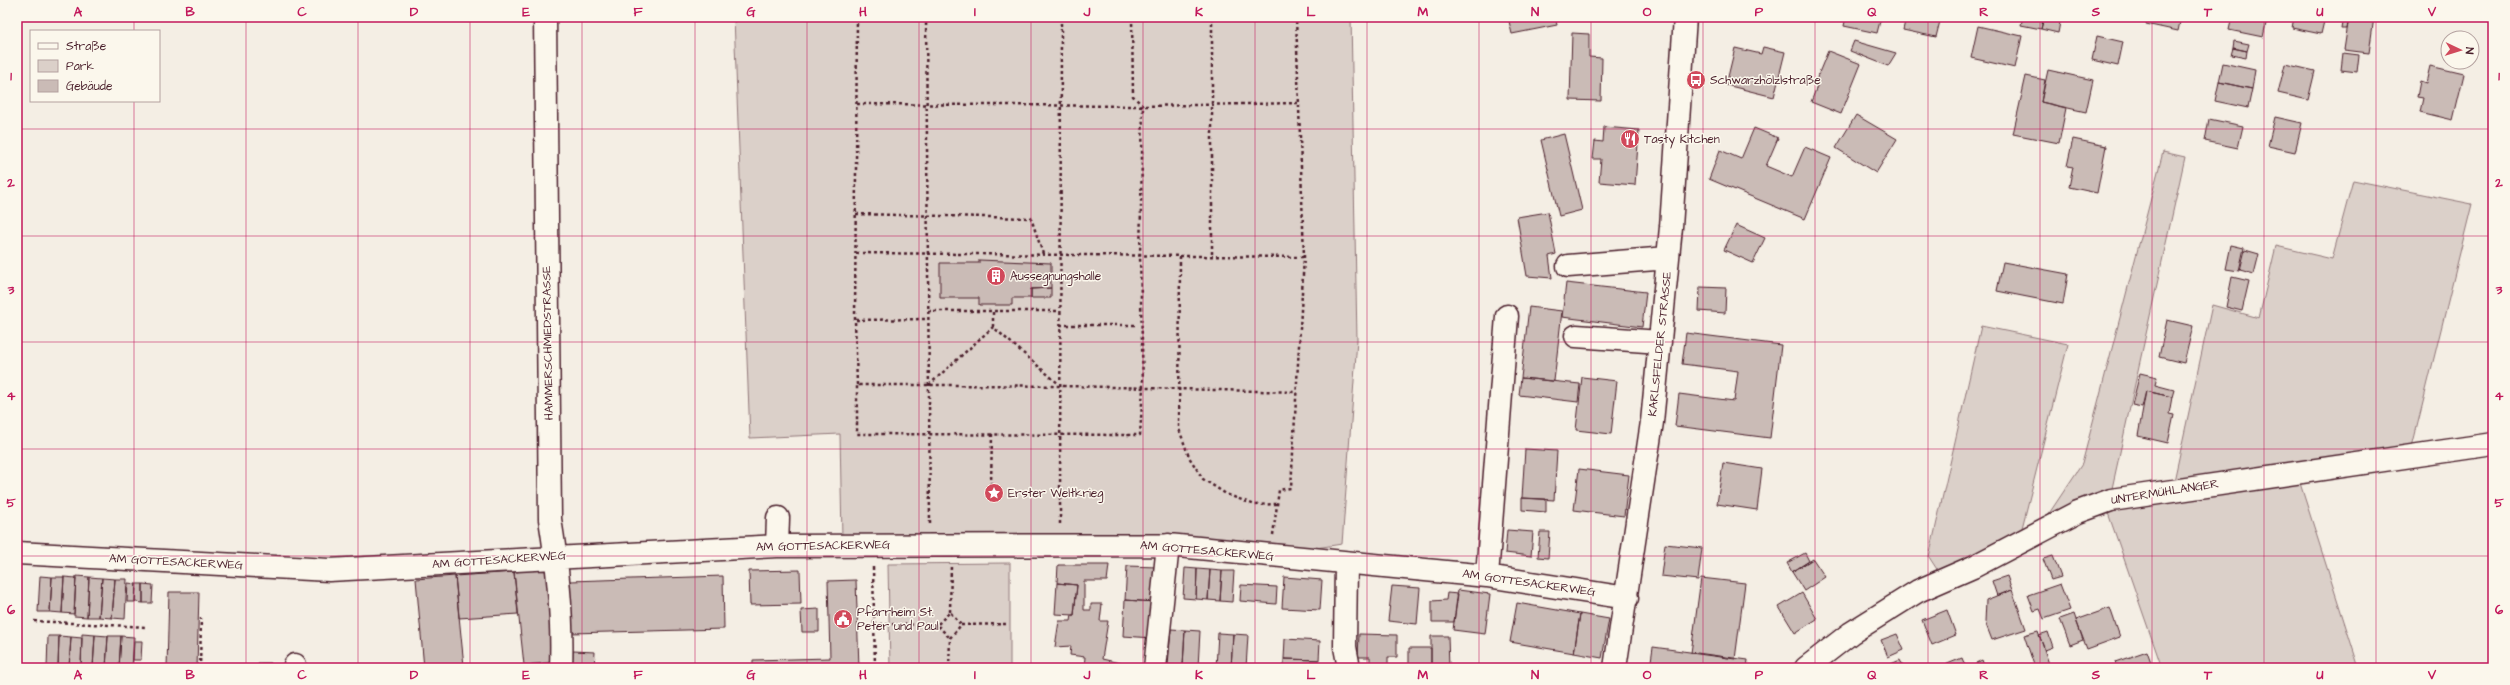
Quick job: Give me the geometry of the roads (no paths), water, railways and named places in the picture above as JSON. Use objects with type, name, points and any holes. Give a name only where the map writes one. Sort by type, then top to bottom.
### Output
[{"type":"street","name":"HAMMERSCHMIEDSTRASSE","points":[[545,17],[550,519],[556,556],[562,637],[562,668]]},
{"type":"street","name":"KARLSFELDER STRASSE","points":[[1616,668],[1652,422],[1668,258],[1685,17]]},
{"type":"street","points":[[1568,266],[1668,258]]},
{"type":"street","points":[[1487,576],[1507,316]]},
{"type":"street","points":[[1576,336],[1660,342]]},
{"type":"street","name":"UNTERMÜHLANGER","points":[[1806,668],[1851,633],[1918,591],[1973,567],[2078,512],[2111,500],[2493,444]]},
{"type":"street","points":[[777,546],[778,518]]},
{"type":"street","name":"AM GOTTESACKERWEG","points":[[17,553],[329,570],[556,556],[777,546],[1168,545],[1487,576],[1627,598]]},
{"type":"street","points":[[1155,668],[1168,545]]},
{"type":"street","points":[[1346,563],[1345,647],[1349,668]]},
{"type":"place","name":"Schwarzhölzlstraße","points":[[1696,80]]},
{"type":"place","name":"Tasty Kitchen","points":[[1630,139]]},
{"type":"place","name":"Aussegnungshalle","points":[[996,276]]},
{"type":"place","name":"Erster Weltkrieg","points":[[994,493]]},
{"type":"place","name":"Pfarrheim St. Peter und Paul","points":[[843,619]]}]
